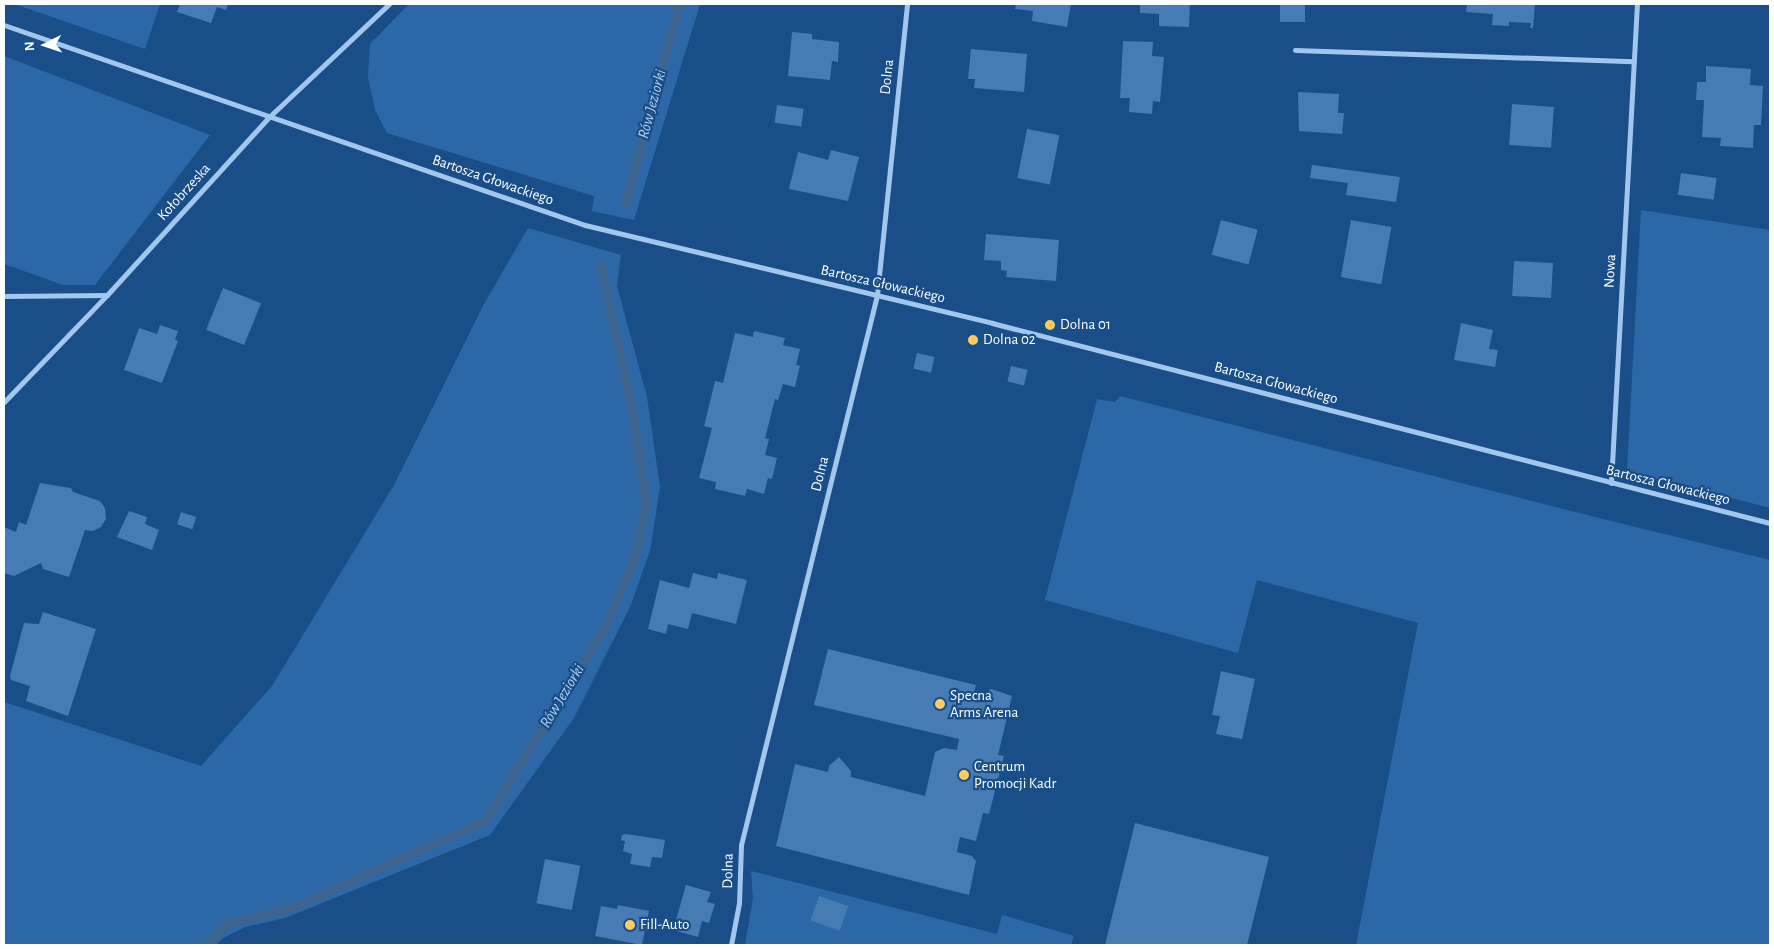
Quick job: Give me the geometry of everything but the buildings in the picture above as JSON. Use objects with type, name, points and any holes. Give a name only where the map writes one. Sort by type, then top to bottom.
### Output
[{"type":"street","name":"Kołobrzeska","points":[[4,402],[107,295],[269,116],[389,4]]},
{"type":"street","name":"Dolna","points":[[731,945],[739,903],[741,845],[877,295],[907,4]]},
{"type":"street","name":"Nowa","points":[[1611,483],[1637,4]]},
{"type":"street","name":"Bartosza Głowackiego","points":[[4,25],[585,225],[992,322],[1770,524]]},
{"type":"street","points":[[1295,50],[1633,61]]},
{"type":"street","points":[[4,296],[107,295]]},
{"type":"shaded area","points":[[14,4],[160,4],[145,49]]},
{"type":"shaded area","points":[[409,4],[700,4],[634,220],[592,211],[594,196],[387,133],[375,110],[368,77],[370,44]]},
{"type":"shaded area","points":[[4,56],[210,135],[95,285],[63,285],[4,264]]},
{"type":"shaded area","points":[[1641,210],[1770,230],[1770,508],[1627,471]]},
{"type":"shaded area","points":[[528,228],[621,255],[617,286],[647,397],[660,487],[650,551],[630,607],[574,718],[490,835],[285,918],[245,927],[223,938],[216,945],[4,945],[4,702],[201,766],[272,686],[394,485],[484,304]]},
{"type":"shaded area","points":[[1120,396],[1770,560],[1770,945],[1356,945],[1418,623],[1257,580],[1238,653],[1045,600],[1097,399],[1115,402]]},
{"type":"shaded area","points":[[751,871],[997,934],[1002,915],[1074,936],[1071,945],[745,945],[753,898]]},
{"type":"waterway","name":"Rów Jeziorki","points":[[625,204],[679,4]]},
{"type":"waterway","name":"Rów Jeziorki","points":[[207,945],[226,924],[294,907],[486,820],[605,626],[634,560],[646,504],[633,414],[601,265]]},
{"type":"place","name":"Dolna 01","points":[[1050,325]]},
{"type":"place","name":"Dolna 02","points":[[973,340]]},
{"type":"place","name":"Specna Arms Arena","points":[[940,704]]},
{"type":"place","name":"Centrum Promocji Kadr","points":[[964,775]]},
{"type":"place","name":"Fill-Auto","points":[[630,925]]}]
